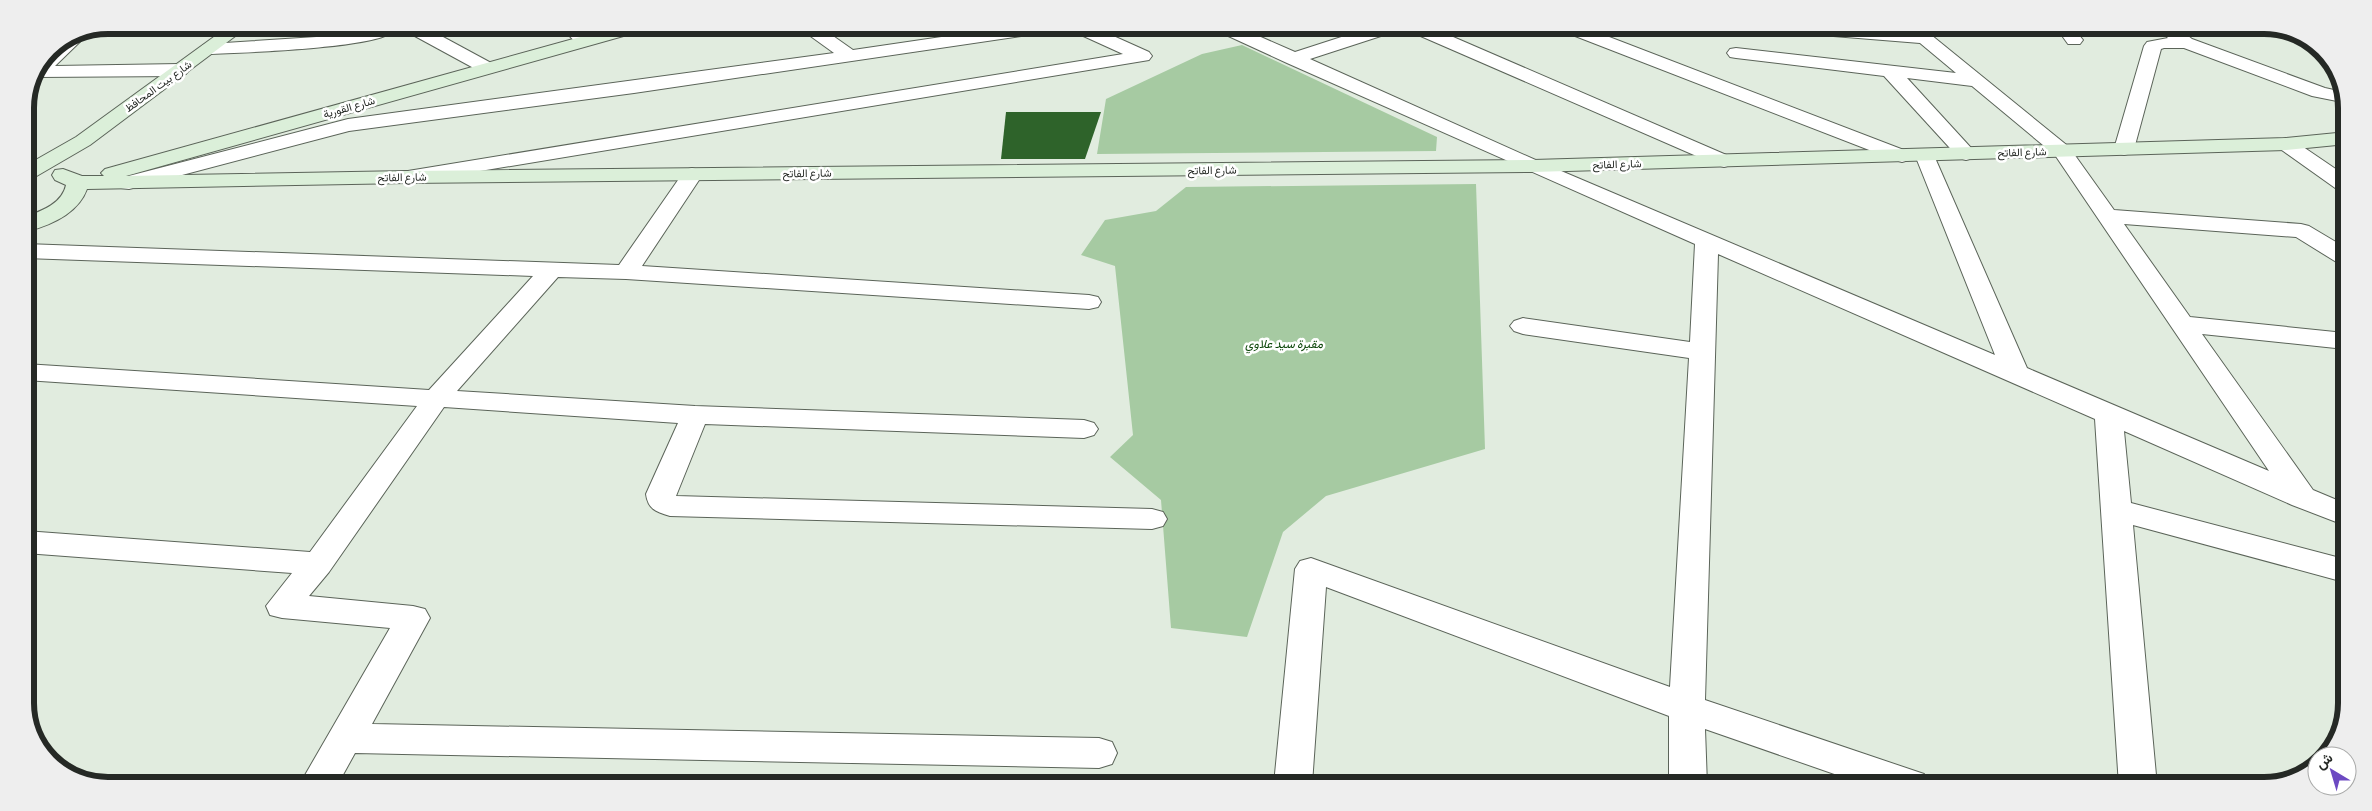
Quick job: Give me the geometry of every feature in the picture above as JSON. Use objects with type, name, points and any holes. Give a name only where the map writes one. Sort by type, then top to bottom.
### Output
[{"type":"street","name":"شارع بيت المحافظ","points":[[83,141],[229,34]]},
{"type":"street","points":[[209,49],[313,36],[332,41],[373,34]]},
{"type":"street","points":[[425,34],[487,68]]},
{"type":"street","name":"شارع القورية","points":[[77,183],[350,115],[579,36],[596,34]]},
{"type":"street","points":[[819,34],[849,55]]},
{"type":"street","points":[[129,182],[350,115],[624,88],[999,34]]},
{"type":"street","points":[[407,177],[1143,56],[1095,34]]},
{"type":"street","points":[[1239,34],[1707,242],[2338,513]]},
{"type":"street","points":[[1293,59],[1369,34]]},
{"type":"street","points":[[1431,34],[1724,161]]},
{"type":"street","points":[[1586,34],[1902,156]]},
{"type":"street","points":[[1920,34],[2062,151],[2303,498]]},
{"type":"street","points":[[2174,34],[2186,43],[2318,92],[2337,96]]},
{"type":"street","points":[[2124,149],[2152,46],[2162,43],[2186,43]]},
{"type":"street","points":[[1736,53],[1977,81]]},
{"type":"street","points":[[44,70],[180,70]]},
{"type":"street","points":[[1890,71],[1966,154]]},
{"type":"street","name":"شارع الفاتح","points":[[77,183],[407,177],[1533,166],[2286,144],[2338,139]]},
{"type":"street","points":[[34,169],[83,141]]},
{"type":"street","points":[[56,173],[83,141]]},
{"type":"street","points":[[2286,144],[2338,180]]},
{"type":"street","points":[[1925,155],[2016,374]]},
{"type":"street","points":[[34,173],[56,173],[70,176],[77,183],[76,192],[66,204],[34,221]]},
{"type":"street","points":[[626,272],[692,174]]},
{"type":"street","points":[[2108,216],[2301,231],[2338,253]]},
{"type":"street","points":[[1688,777],[1687,708],[1707,242]]},
{"type":"street","points":[[34,251],[626,272],[1089,302]]},
{"type":"street","points":[[323,777],[413,618],[282,606],[318,564],[437,397],[551,270]]},
{"type":"street","points":[[2182,324],[2338,340]]},
{"type":"street","points":[[1523,326],[1702,352]]},
{"type":"street","points":[[34,373],[437,397],[694,416],[1084,429]]},
{"type":"street","points":[[2109,415],[2137,777]]},
{"type":"street","points":[[694,416],[661,494],[662,502],[670,506],[1152,519]]},
{"type":"street","points":[[2117,510],[2338,569]]},
{"type":"street","points":[[34,543],[318,564]]},
{"type":"street","points":[[1294,777],[1311,568],[1687,708],[1888,777]]},
{"type":"street","points":[[345,738],[1099,753]]},
{"type":"green space","points":[[1242,45],[1437,137],[1436,151],[1097,154],[1106,99],[1202,54]]},
{"type":"green space","name":"مقبرة سيد علاوي","points":[[1476,184],[1485,449],[1326,496],[1283,532],[1247,637],[1171,628],[1161,500],[1110,457],[1133,435],[1115,266],[1081,255],[1105,220],[1156,211],[1186,187]]},
{"type":"building","points":[[1006,112],[1101,112],[1085,159],[1001,159]]}]
